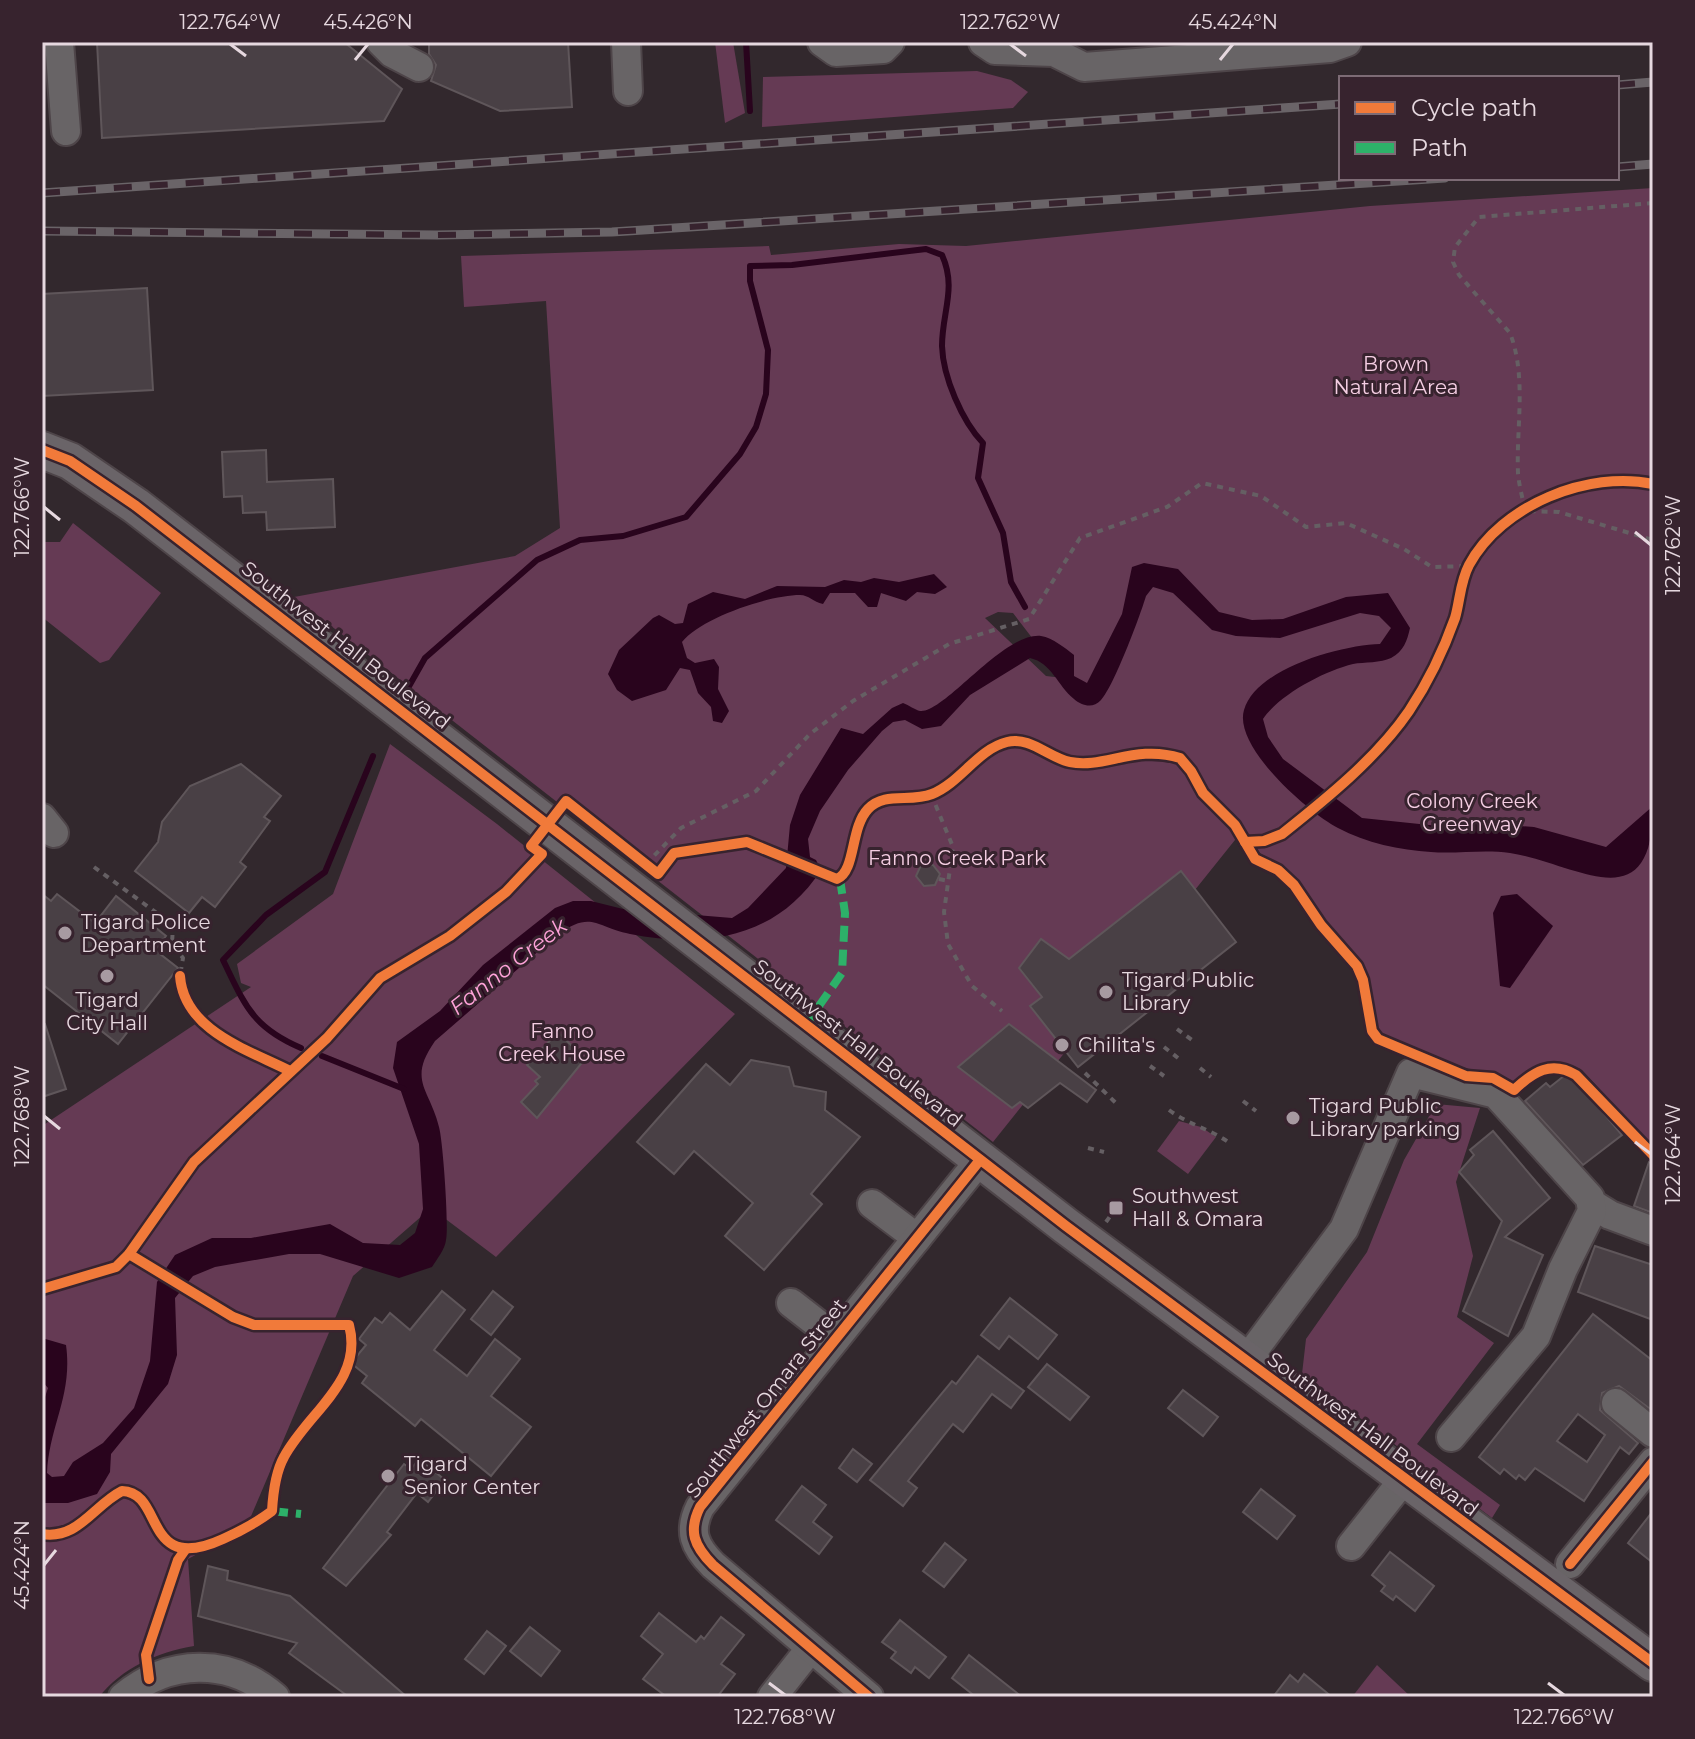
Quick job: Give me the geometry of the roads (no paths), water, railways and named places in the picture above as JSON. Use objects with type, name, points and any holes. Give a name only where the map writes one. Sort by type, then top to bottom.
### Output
[{"type":"main road","name":"Southwest Hall Boulevard","points":[[42,450],[70,461],[126,499],[635,872],[707,947],[980,1160],[1245,1362],[1653,1663]]},
{"type":"street","points":[[59,42],[66,131]]},
{"type":"street","points":[[381,42],[392,53],[419,67]]},
{"type":"street","points":[[626,42],[628,91]]},
{"type":"street","points":[[822,42],[836,52],[883,49],[890,42]]},
{"type":"street","points":[[983,42],[995,50],[1054,52],[1084,67],[1330,48],[1347,42]]},
{"type":"street","points":[[1245,1362],[1344,1229],[1411,1073],[1496,1094],[1592,1204],[1610,1215],[1653,1231]]},
{"type":"street","name":"Southwest Omara Street","points":[[869,1697],[703,1555],[692,1529],[700,1507],[980,1160]]},
{"type":"street","points":[[872,1204],[917,1238]]},
{"type":"street","points":[[1451,1437],[1536,1336],[1592,1204]]},
{"type":"street","points":[[791,1303],[836,1338]]},
{"type":"street","points":[[1616,1403],[1653,1433]]},
{"type":"street","points":[[1570,1564],[1653,1462]]},
{"type":"street","points":[[1351,1546],[1404,1479]]},
{"type":"street","points":[[772,1697],[810,1649]]},
{"type":"street","points":[[123,1697],[166,1672],[209,1666],[252,1680],[275,1697]]},
{"type":"water","points":[[1144,563],[1178,569],[1219,612],[1252,620],[1283,619],[1346,597],[1388,593],[1410,628],[1402,649],[1387,660],[1353,664],[1316,678],[1280,701],[1263,719],[1268,737],[1283,759],[1362,818],[1448,827],[1481,823],[1534,827],[1606,847],[1653,806],[1650,842],[1640,865],[1625,875],[1606,878],[1510,853],[1431,852],[1395,847],[1360,838],[1338,828],[1293,794],[1261,760],[1244,725],[1244,710],[1252,695],[1282,671],[1323,654],[1380,644],[1391,628],[1379,616],[1360,613],[1280,638],[1236,636],[1212,630],[1173,593],[1153,587],[1146,596],[1113,681],[1095,705],[1088,706],[1077,701],[1044,665],[1030,658],[970,695],[941,726],[922,729],[905,720],[893,722],[882,731],[848,770],[820,811],[808,839],[810,857],[816,860],[821,870],[803,893],[783,911],[761,924],[737,933],[685,940],[630,934],[594,922],[578,923],[557,935],[435,1041],[427,1055],[423,1066],[423,1085],[441,1135],[447,1219],[445,1243],[432,1267],[399,1278],[320,1254],[289,1254],[215,1267],[193,1276],[175,1298],[177,1355],[168,1384],[111,1454],[110,1472],[97,1494],[68,1503],[42,1503],[42,1406],[48,1388],[42,1381],[42,1338],[66,1345],[64,1395],[47,1473],[52,1477],[64,1476],[73,1462],[103,1443],[134,1408],[150,1361],[157,1282],[175,1255],[212,1238],[251,1238],[330,1224],[363,1243],[400,1245],[415,1233],[423,1209],[419,1144],[393,1068],[397,1042],[440,1011],[483,965],[555,908],[573,901],[591,901],[623,909],[732,918],[748,908],[786,868],[790,825],[800,795],[841,728],[863,734],[892,708],[903,703],[920,711],[931,708],[1009,646],[1026,638],[1041,636],[1063,646],[1074,655],[1074,676],[1087,683],[1122,614],[1132,567]]},
{"type":"water","points":[[934,574],[947,587],[935,594],[917,592],[906,601],[881,593],[877,607],[868,607],[855,593],[830,593],[823,604],[803,595],[787,596],[736,610],[691,633],[682,642],[687,658],[695,663],[714,659],[719,667],[718,689],[729,711],[722,723],[713,721],[711,707],[698,693],[690,670],[680,668],[666,690],[632,701],[617,690],[608,674],[619,650],[653,618],[659,615],[675,624],[683,623],[688,604],[713,592],[745,599],[777,586],[825,587],[844,580],[861,582],[874,578],[899,582]]},
{"type":"water","points":[[1517,894],[1553,926],[1510,988],[1500,986],[1493,913],[1501,896]]},
{"type":"waterway","points":[[746,42],[750,111]]},
{"type":"waterway","name":"Fanno Creek","points":[[408,688],[425,658],[537,560],[580,540],[623,536],[686,517],[740,454],[756,427],[766,394],[768,350],[750,281],[750,266],[792,265],[926,249],[942,255],[949,289],[942,346],[946,371],[961,411],[983,443],[978,478],[1003,533],[1011,582],[1025,607]]},
{"type":"waterway","name":"Fanno Creek","points":[[301,1048],[271,1032],[252,1013],[223,960],[266,915],[325,872],[373,756]]},
{"type":"waterway","name":"Fanno Creek","points":[[322,1056],[404,1089]]},
{"type":"railway","points":[[1619,85],[1653,82]]},
{"type":"railway","points":[[42,193],[1339,104]]},
{"type":"railway","points":[[1619,167],[1653,164]]},
{"type":"railway","points":[[42,231],[437,235],[612,232],[1414,180]]},
{"type":"place","name":"Tigard Police Department","points":[[65,933]]},
{"type":"place","name":"Tigard City Hall","points":[[107,976]]},
{"type":"place","name":"Tigard Public Library","points":[[1106,992]]},
{"type":"place","name":"Chilita's","points":[[1062,1045]]},
{"type":"place","name":"Tigard Public Library parking","points":[[1293,1118]]},
{"type":"place","name":"Southwest Hall & Omara","points":[[1116,1208]]},
{"type":"place","name":"Tigard Senior Center","points":[[388,1476]]},
{"type":"park label","name":"Brown Natural Area","points":[[1396,376]]},
{"type":"park label","name":"Colony Creek Greenway","points":[[1472,812]]},
{"type":"park label","name":"Fanno Creek Park","points":[[957,858]]},
{"type":"park label","name":"Fanno Creek House","points":[[562,1042]]}]
